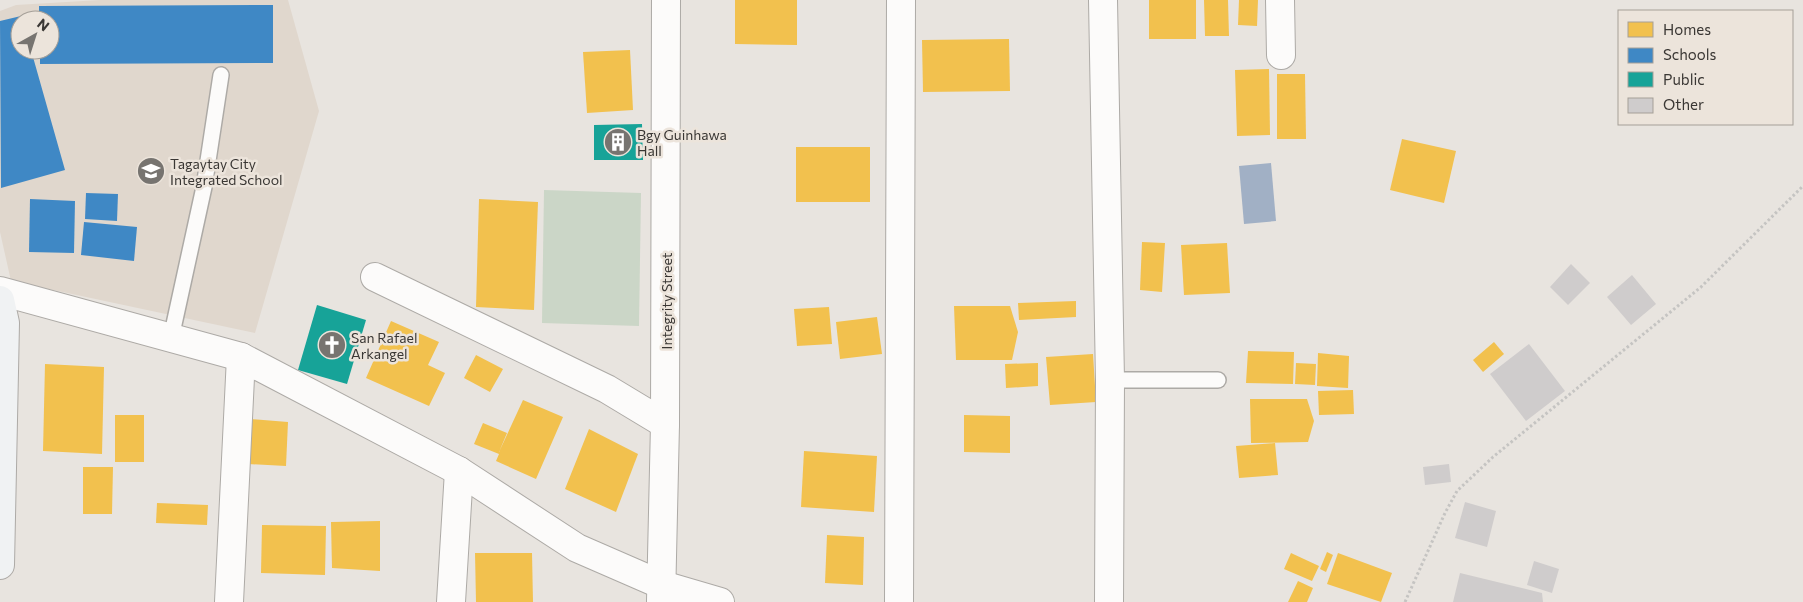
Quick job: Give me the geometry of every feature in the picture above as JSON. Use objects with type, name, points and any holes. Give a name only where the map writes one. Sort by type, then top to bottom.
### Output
[{"type":"main road","points":[[0,300],[5,324],[0,566]]},
{"type":"street","name":"Integrity Street","points":[[661,594],[665,424],[666,0]]},
{"type":"street","points":[[899,602],[902,0]]},
{"type":"street","points":[[1103,0],[1110,380],[1109,602]]},
{"type":"street","points":[[1280,0],[1281,55]]},
{"type":"street","points":[[375,277],[607,389],[665,424]]},
{"type":"street","points":[[0,291],[241,357],[459,471],[577,548],[661,594],[720,602]]},
{"type":"street","points":[[229,602],[241,357]]},
{"type":"street","points":[[452,602],[459,471]]},
{"type":"lane","points":[[170,338],[204,187],[222,75]]},
{"type":"lane","points":[[1110,380],[1218,380]]},
{"type":"path","points":[[1405,602],[1445,513],[1458,492],[1494,458],[1701,287],[1803,186]]},
{"type":"shaded area","name":"Tagaytay City Integrated School","points":[[100,0],[288,0],[319,111],[255,333],[11,281],[0,232],[0,11],[16,5]]},
{"type":"green space","points":[[544,190],[641,193],[639,326],[542,323]]},
{"type":"water","points":[[1271,163],[1276,221],[1244,224],[1239,166]]},
{"type":"building: Homes","points":[[735,0],[797,0],[797,45],[735,44]]},
{"type":"building: Homes","points":[[1149,0],[1196,0],[1196,39],[1149,39]]},
{"type":"building: Homes","points":[[1204,0],[1228,0],[1229,36],[1205,36]]},
{"type":"building: Homes","points":[[1239,0],[1258,0],[1257,26],[1238,25]]},
{"type":"building: Homes","points":[[1009,39],[1010,91],[923,92],[922,40]]},
{"type":"building: Homes","points":[[630,50],[633,110],[587,113],[583,52]]},
{"type":"building: Homes","points":[[1269,69],[1270,135],[1237,136],[1235,70]]},
{"type":"building: Homes","points":[[1277,74],[1305,74],[1306,139],[1277,139]]},
{"type":"building: Homes","points":[[1402,139],[1456,151],[1444,203],[1390,190]]},
{"type":"building: Homes","points":[[796,147],[870,147],[870,202],[796,202]]},
{"type":"building: Homes","points":[[479,199],[538,202],[534,310],[476,307]]},
{"type":"building: Homes","points":[[1142,242],[1165,243],[1162,292],[1140,290]]},
{"type":"building: Homes","points":[[1227,243],[1230,293],[1184,295],[1181,245]]},
{"type":"building: Homes","points":[[1076,301],[1076,317],[1019,320],[1018,303]]},
{"type":"building: Homes","points":[[954,306],[1010,306],[1018,332],[1012,360],[956,360]]},
{"type":"building: Homes","points":[[829,307],[832,344],[797,346],[794,309]]},
{"type":"building: Homes","points":[[877,317],[882,354],[840,359],[836,322]]},
{"type":"building: Homes","points":[[391,321],[439,342],[428,365],[445,373],[429,406],[366,378]]},
{"type":"building: Homes","points":[[1494,342],[1504,354],[1483,372],[1473,360]]},
{"type":"building: Homes","points":[[1248,351],[1294,352],[1293,384],[1246,383]]},
{"type":"building: Homes","points":[[1318,353],[1349,356],[1348,388],[1317,386]]},
{"type":"building: Homes","points":[[1093,354],[1096,402],[1050,405],[1046,357]]},
{"type":"building: Homes","points":[[476,355],[503,369],[490,392],[464,378]]},
{"type":"building: Homes","points":[[1038,363],[1038,386],[1006,388],[1005,364]]},
{"type":"building: Homes","points":[[1296,363],[1316,364],[1315,385],[1295,384]]},
{"type":"building: Homes","points":[[45,364],[104,367],[102,454],[43,451]]},
{"type":"building: Homes","points":[[1353,390],[1354,414],[1319,415],[1318,391]]},
{"type":"building: Homes","points":[[1250,399],[1307,399],[1314,421],[1308,442],[1251,443]]},
{"type":"building: Homes","points":[[523,400],[563,417],[536,479],[496,461],[499,454],[474,444],[483,423],[507,433],[499,452]]},
{"type":"building: Homes","points":[[115,415],[144,415],[144,462],[115,462]]},
{"type":"building: Homes","points":[[964,415],[1010,416],[1010,453],[964,452]]},
{"type":"building: Homes","points":[[251,419],[288,422],[286,466],[248,464]]},
{"type":"building: Homes","points":[[589,429],[638,454],[616,512],[565,489]]},
{"type":"building: Homes","points":[[1275,443],[1278,475],[1239,478],[1236,446]]},
{"type":"building: Homes","points":[[804,451],[877,456],[874,512],[801,507]]},
{"type":"building: Homes","points":[[83,467],[113,467],[112,514],[83,514]]},
{"type":"building: Homes","points":[[157,503],[208,505],[207,525],[156,523]]},
{"type":"building: Homes","points":[[380,521],[380,571],[332,568],[331,522]]},
{"type":"building: Homes","points":[[262,525],[326,526],[325,575],[261,573]]},
{"type":"building: Homes","points":[[827,535],[864,537],[863,585],[825,583]]},
{"type":"building: Homes","points":[[1327,552],[1333,555],[1326,572],[1320,569]]},
{"type":"building: Homes","points":[[475,553],[532,553],[533,602],[476,602]]},
{"type":"building: Homes","points":[[1291,553],[1319,566],[1312,581],[1284,569]]},
{"type":"building: Homes","points":[[1338,553],[1392,573],[1381,602],[1327,584]]},
{"type":"building: Homes","points":[[1298,581],[1313,588],[1307,602],[1288,602]]},
{"type":"building: Schools","points":[[273,5],[273,63],[40,64],[40,60],[60,60],[60,10],[39,10],[39,6]]},
{"type":"building: Schools","points":[[10,19],[10,60],[34,60],[65,170],[1,188],[0,21]]},
{"type":"building: Schools","points":[[86,193],[118,194],[117,221],[85,219]]},
{"type":"building: Schools","points":[[30,199],[75,201],[74,253],[29,252]]},
{"type":"building: Schools","points":[[84,222],[137,227],[134,261],[81,255]]},
{"type":"building: Public","name":"Bgy Guinhawa Hall","points":[[642,124],[643,160],[594,160],[594,125]]},
{"type":"building: Public","name":"San Rafael Arkangel","points":[[317,305],[366,320],[347,384],[298,370]]},
{"type":"building: Other","points":[[1571,264],[1590,283],[1568,305],[1550,287]]},
{"type":"building: Other","points":[[1632,275],[1656,304],[1631,325],[1607,297]]},
{"type":"building: Other","points":[[1529,344],[1565,391],[1526,421],[1490,374]]},
{"type":"building: Other","points":[[1449,464],[1451,482],[1425,485],[1423,467]]},
{"type":"building: Other","points":[[1465,502],[1496,511],[1487,547],[1455,538]]},
{"type":"building: Other","points":[[1534,561],[1559,569],[1552,593],[1527,585]]},
{"type":"building: Other","points":[[1460,573],[1542,593],[1543,602],[1453,602]]},
{"type":"place","name":"Bgy Guinhawa Hall","points":[[618,142]]},
{"type":"place","name":"Tagaytay City Integrated School","points":[[151,171]]},
{"type":"place","name":"San Rafael Arkangel","points":[[332,345]]}]
